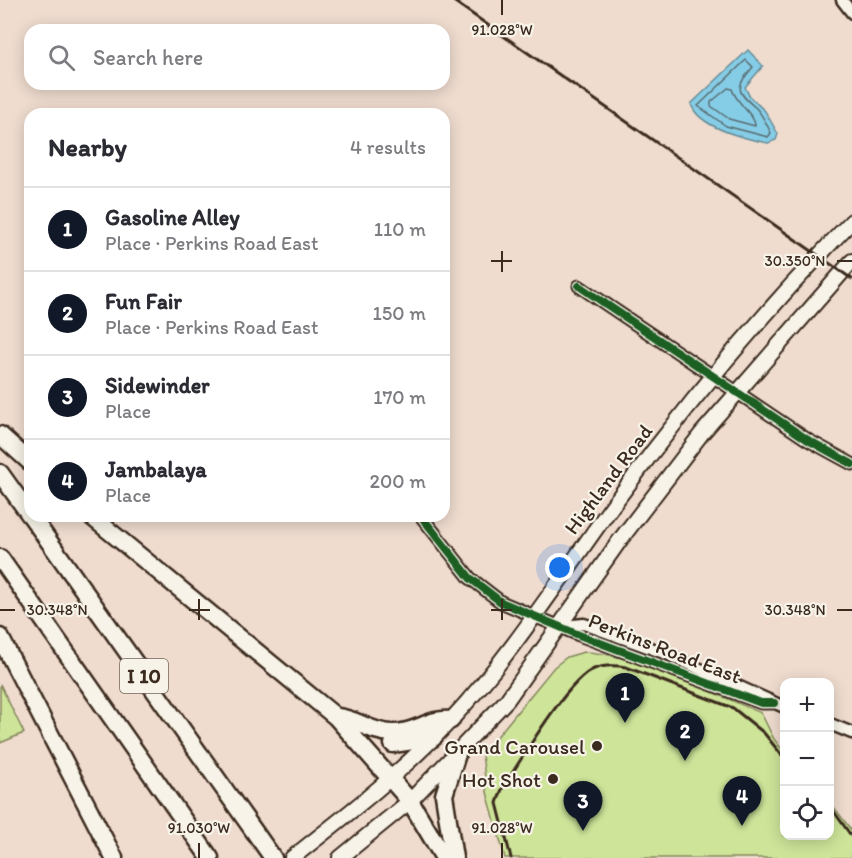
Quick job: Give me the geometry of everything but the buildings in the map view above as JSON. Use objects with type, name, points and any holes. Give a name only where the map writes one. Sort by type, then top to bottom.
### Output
[{"type":"highway","points":[[0,435],[24,457]]},
{"type":"highway","name":"I 10","points":[[0,473],[24,507]]},
{"type":"highway","name":"I 10","points":[[34,522],[273,858]]},
{"type":"highway","points":[[98,522],[336,717],[410,801],[444,858]]},
{"type":"highway","name":"I 10","points":[[0,558],[210,858]]},
{"type":"highway","points":[[0,637],[114,858]]},
{"type":"highway","points":[[27,692],[70,793],[103,858]]},
{"type":"highway","points":[[336,717],[347,718],[374,731],[391,733],[417,730],[438,718],[451,720]]},
{"type":"highway","points":[[350,732],[372,742],[393,744],[433,738]]},
{"type":"highway","points":[[454,858],[444,795],[457,754]]},
{"type":"main road","name":"Highland Road","points":[[292,858],[391,780],[451,720],[534,615],[626,488],[714,377],[818,255],[852,220]]},
{"type":"main road","points":[[340,858],[410,801],[507,700],[670,474],[736,392],[852,261]]},
{"type":"street","points":[[842,0],[852,13]]},
{"type":"street","points":[[579,286],[808,440],[852,464]]},
{"type":"street","name":"Perkins Road East","points":[[425,522],[455,562],[485,592],[501,602],[560,626],[584,624],[666,654],[764,696],[779,705]]},
{"type":"street","points":[[834,726],[852,733]]},
{"type":"green space","points":[[584,652],[626,659],[649,666],[761,713],[780,747],[780,840],[834,840],[834,807],[852,831],[852,858],[505,858],[487,792],[482,755],[554,667],[567,657]]},
{"type":"green space","points":[[0,684],[24,733],[0,743]]},
{"type":"water","points":[[748,50],[763,66],[745,87],[750,97],[765,111],[778,134],[776,140],[768,143],[748,139],[713,126],[703,120],[691,104]]},
{"type":"railway","points":[[452,0],[852,279]]},
{"type":"railway","points":[[511,858],[497,803],[502,789],[558,705],[583,676],[594,669],[610,666],[626,667],[733,708],[764,733],[780,753]]},
{"type":"railway","points":[[834,812],[852,837]]},
{"type":"cycle path","points":[[579,286],[808,440],[852,464]]},
{"type":"cycle path","points":[[426,522],[470,578],[501,602],[579,635],[761,703],[774,703]]},
{"type":"place","name":"Gasoline Alley","points":[[625,723]]},
{"type":"place","name":"Grand Carousel","points":[[597,746]]},
{"type":"place","name":"Fun Fair","points":[[685,761]]},
{"type":"place","name":"Hot Shot","points":[[553,779]]},
{"type":"place","name":"Jambalaya","points":[[742,826]]},
{"type":"place","name":"Sidewinder","points":[[583,831]]}]
